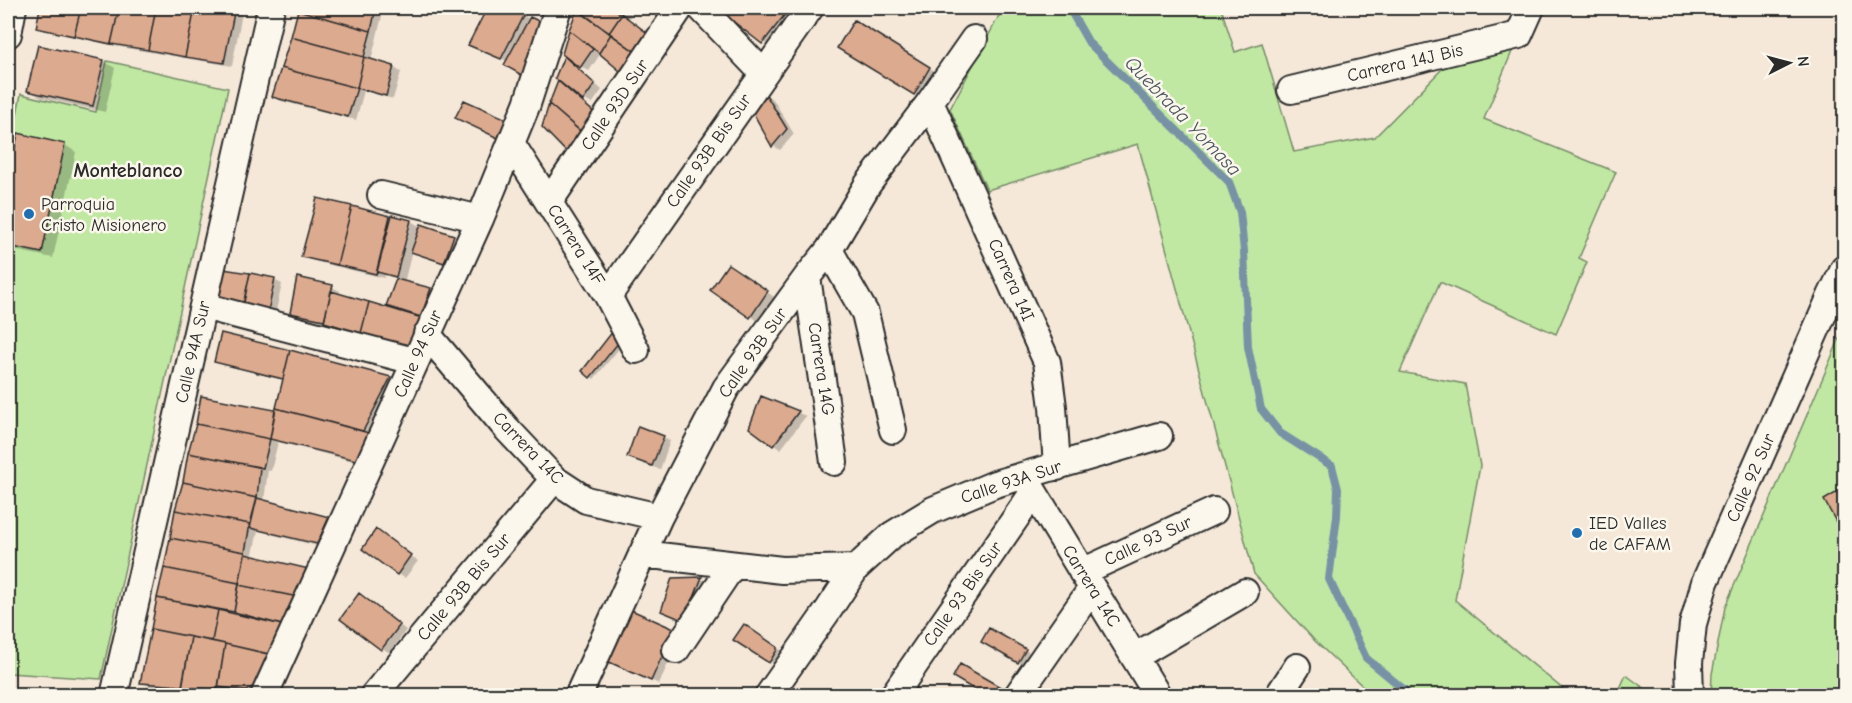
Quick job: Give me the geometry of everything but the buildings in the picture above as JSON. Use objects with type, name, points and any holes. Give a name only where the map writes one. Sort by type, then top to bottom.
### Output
[{"type":"street","points":[[8,34],[13,8]]},
{"type":"street","name":"Calle 94A Sur","points":[[114,696],[271,8]]},
{"type":"street","name":"Calle 94 Sur","points":[[264,696],[480,219],[527,104],[558,8]]},
{"type":"street","name":"Calle 93D Sur","points":[[549,202],[680,8]]},
{"type":"street","points":[[701,8],[762,73]]},
{"type":"street","name":"Calle 93B Bis Sur","points":[[609,296],[762,73],[810,8]]},
{"type":"street","name":"Carrera 14J Bis","points":[[1291,90],[1519,35],[1531,8]]},
{"type":"street","name":"Calle 93B Sur","points":[[578,696],[659,517],[726,388],[829,250],[868,184],[974,39]]},
{"type":"street","name":"Carrera 14I","points":[[930,102],[1047,362],[1057,467]]},
{"type":"street","name":"Carrera 14F","points":[[511,143],[609,296],[636,350]]},
{"type":"street","points":[[381,195],[480,219]]},
{"type":"street","points":[[829,250],[865,313],[893,430]]},
{"type":"street","name":"Calle 92 Sur","points":[[1690,696],[1689,663],[1693,624],[1705,582],[1845,269]]},
{"type":"street","name":"Carrera 14G","points":[[807,277],[834,462]]},
{"type":"street","points":[[203,306],[414,362]]},
{"type":"street","name":"Carrera 14C","points":[[427,334],[507,429],[554,479],[586,500],[659,517]]},
{"type":"street","name":"Calle 93A Sur","points":[[768,696],[856,568],[892,535],[933,510],[995,484],[1029,485],[1057,467],[1159,436]]},
{"type":"street","name":"Calle 93B Bis Sur","points":[[373,696],[554,479]]},
{"type":"street","name":"Carrera 14C","points":[[1029,485],[1134,657],[1149,690]]},
{"type":"street","name":"Calle 93 Bis Sur","points":[[893,696],[1029,485]]},
{"type":"street","name":"Calle 93 Sur","points":[[1017,696],[1087,580],[1214,511]]},
{"type":"street","points":[[642,554],[782,570],[856,568]]},
{"type":"street","points":[[676,650],[733,565]]},
{"type":"street","points":[[1134,657],[1245,592]]},
{"type":"street","points":[[1278,696],[1297,666]]},
{"type":"green space","points":[[1003,8],[1221,8],[1235,52],[1262,43],[1294,152],[1375,137],[1449,62],[1513,49],[1484,119],[1616,172],[1579,258],[1587,262],[1556,334],[1440,282],[1400,372],[1465,384],[1480,466],[1455,600],[1570,695],[1372,695],[1315,641],[1254,574],[1138,144],[987,190],[950,109]]},
{"type":"green space","points":[[107,61],[228,88],[101,679],[8,673],[8,159],[21,94],[96,112]]},
{"type":"green space","points":[[1844,328],[1844,695],[1711,696],[1712,674],[1725,607]]},
{"type":"green space","points":[[1626,675],[1648,691],[1649,695],[1617,695]]},
{"type":"waterway","name":"Quebrada Yomasa","points":[[1069,8],[1089,43],[1229,182],[1240,212],[1248,347],[1261,409],[1280,433],[1332,466],[1338,489],[1329,579],[1366,658],[1412,696]]},
{"type":"place","name":"Parroquia Cristo Misionero","points":[[29,214]]},
{"type":"place","name":"IED Valles de CAFAM","points":[[1577,533]]},
{"type":"district","name":"Monteblanco","points":[[128,170]]}]
